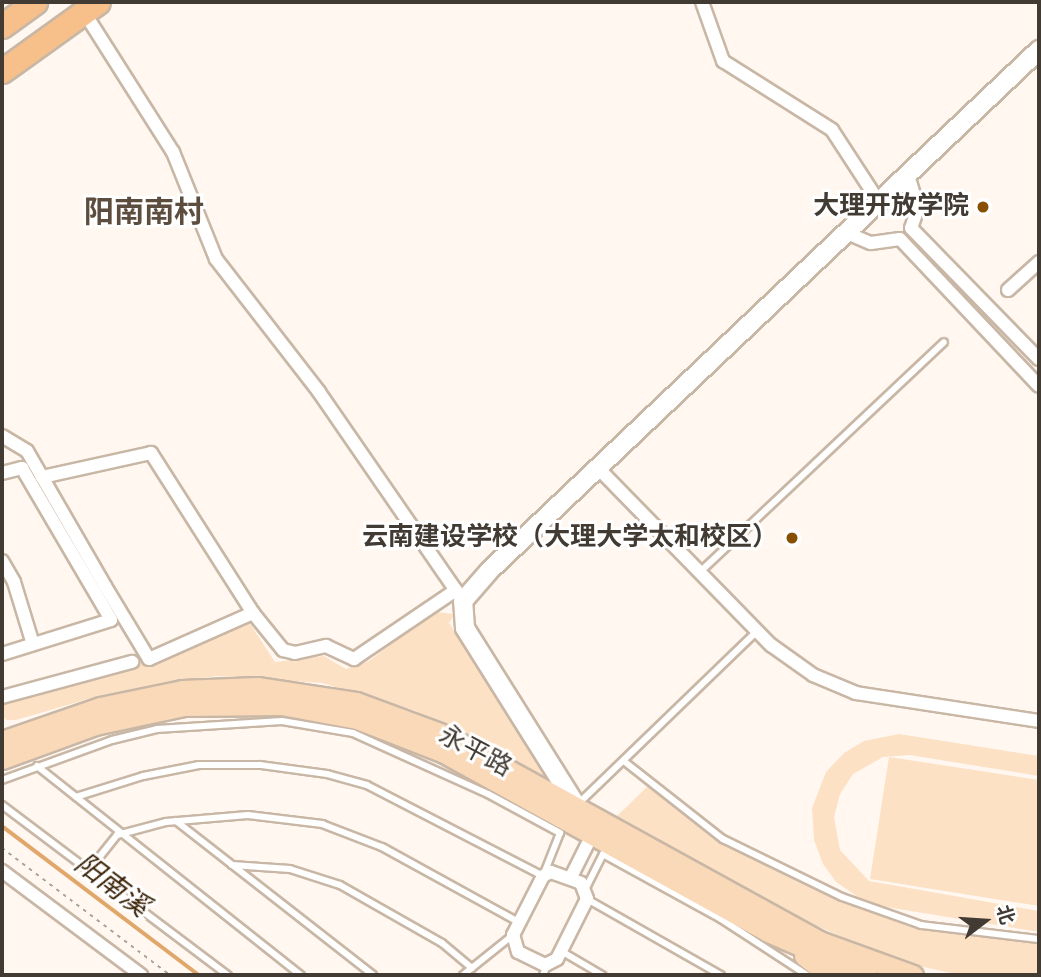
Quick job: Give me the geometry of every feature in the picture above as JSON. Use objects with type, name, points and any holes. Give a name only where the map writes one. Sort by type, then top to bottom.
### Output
[{"type":"highway","points":[[2,26],[35,2]]},
{"type":"highway","points":[[2,71],[91,7]]},
{"type":"main road","name":"永平路","points":[[2,741],[50,723],[127,700],[182,690],[257,687],[327,695],[424,725],[576,805],[597,826],[768,932],[861,974]]},
{"type":"main road","name":"永平路","points":[[2,759],[95,725],[152,711],[243,704],[313,709],[357,719],[444,753],[597,826],[819,940],[913,975]]},
{"type":"main road","points":[[2,729],[50,723]]},
{"type":"main road","points":[[768,932],[829,975]]},
{"type":"main road","points":[[819,940],[861,974]]},
{"type":"street","points":[[702,2],[723,61],[832,130],[879,202]]},
{"type":"street","points":[[91,7],[173,152],[216,259],[319,393],[459,596],[465,628],[576,805]]},
{"type":"street","points":[[42,477],[151,453],[253,612],[283,650],[295,653],[326,646],[354,659],[459,596],[1039,50]]},
{"type":"street","points":[[908,175],[918,208],[911,228],[1039,359]]},
{"type":"street","points":[[847,233],[871,243],[900,239],[1039,386]]},
{"type":"street","points":[[1008,290],[1039,262]]},
{"type":"street","points":[[2,436],[27,451],[149,659],[253,612]]},
{"type":"street","points":[[2,473],[22,468],[111,620],[2,654]]},
{"type":"street","points":[[598,468],[757,631],[813,675],[856,693],[1039,721]]},
{"type":"street","points":[[2,561],[15,582],[33,644]]},
{"type":"street","points":[[2,698],[132,662]]},
{"type":"street","points":[[570,877],[597,826]]},
{"type":"street","points":[[2,871],[141,975]]},
{"type":"street","points":[[559,872],[570,877],[586,894],[561,951],[545,970],[518,952],[513,935],[543,876],[559,872]]},
{"type":"lane","points":[[700,572],[944,342]]},
{"type":"lane","points":[[576,805],[625,762],[757,631]]},
{"type":"lane","points":[[2,780],[112,740],[213,723],[282,721],[353,733],[488,793],[560,834],[543,876],[428,813],[367,785],[327,774],[260,765],[199,765],[144,776],[76,797]]},
{"type":"lane","points":[[625,762],[723,839],[842,897],[921,925],[1039,939]]},
{"type":"lane","points":[[37,766],[301,975]]},
{"type":"lane","points":[[2,805],[228,975]]},
{"type":"lane","points":[[89,870],[122,833],[176,821],[248,815],[322,824],[383,847],[520,923]]},
{"type":"lane","points":[[176,821],[373,975]]},
{"type":"lane","points":[[721,975],[586,894],[603,854],[721,919],[807,975]]},
{"type":"lane","points":[[232,865],[290,869],[340,885],[442,943],[472,968]]},
{"type":"lane","points":[[463,975],[513,935]]},
{"type":"lane","points":[[561,951],[602,975]]},
{"type":"path","points":[[2,848],[170,975]]},
{"type":"shaded area","points":[[434,612],[455,614],[449,623],[549,769],[546,777],[416,711],[322,683],[216,676],[102,695],[16,720],[6,720],[2,715],[2,701],[7,698],[145,657],[247,619],[275,662],[324,656],[346,669],[369,661]]},
{"type":"shaded area","points":[[899,734],[1039,756],[1039,776],[910,755],[883,757],[853,774],[840,794],[834,817],[840,850],[869,881],[1039,911],[1039,932],[874,905],[939,930],[1039,940],[1039,975],[960,975],[896,961],[806,921],[617,816],[649,785],[738,845],[864,901],[836,882],[823,864],[814,840],[812,808],[826,772],[844,753],[864,741]]},
{"type":"shaded area","points":[[889,757],[1039,780],[1039,906],[870,879]]},
{"type":"waterway","name":"阳南溪","points":[[2,826],[199,975]]},
{"type":"place","name":"大理开放学院","points":[[983,207]]},
{"type":"place","name":"云南建设学校（大理大学太和校区）","points":[[792,538]]},
{"type":"district","name":"阳南南村","points":[[144,213]]}]
